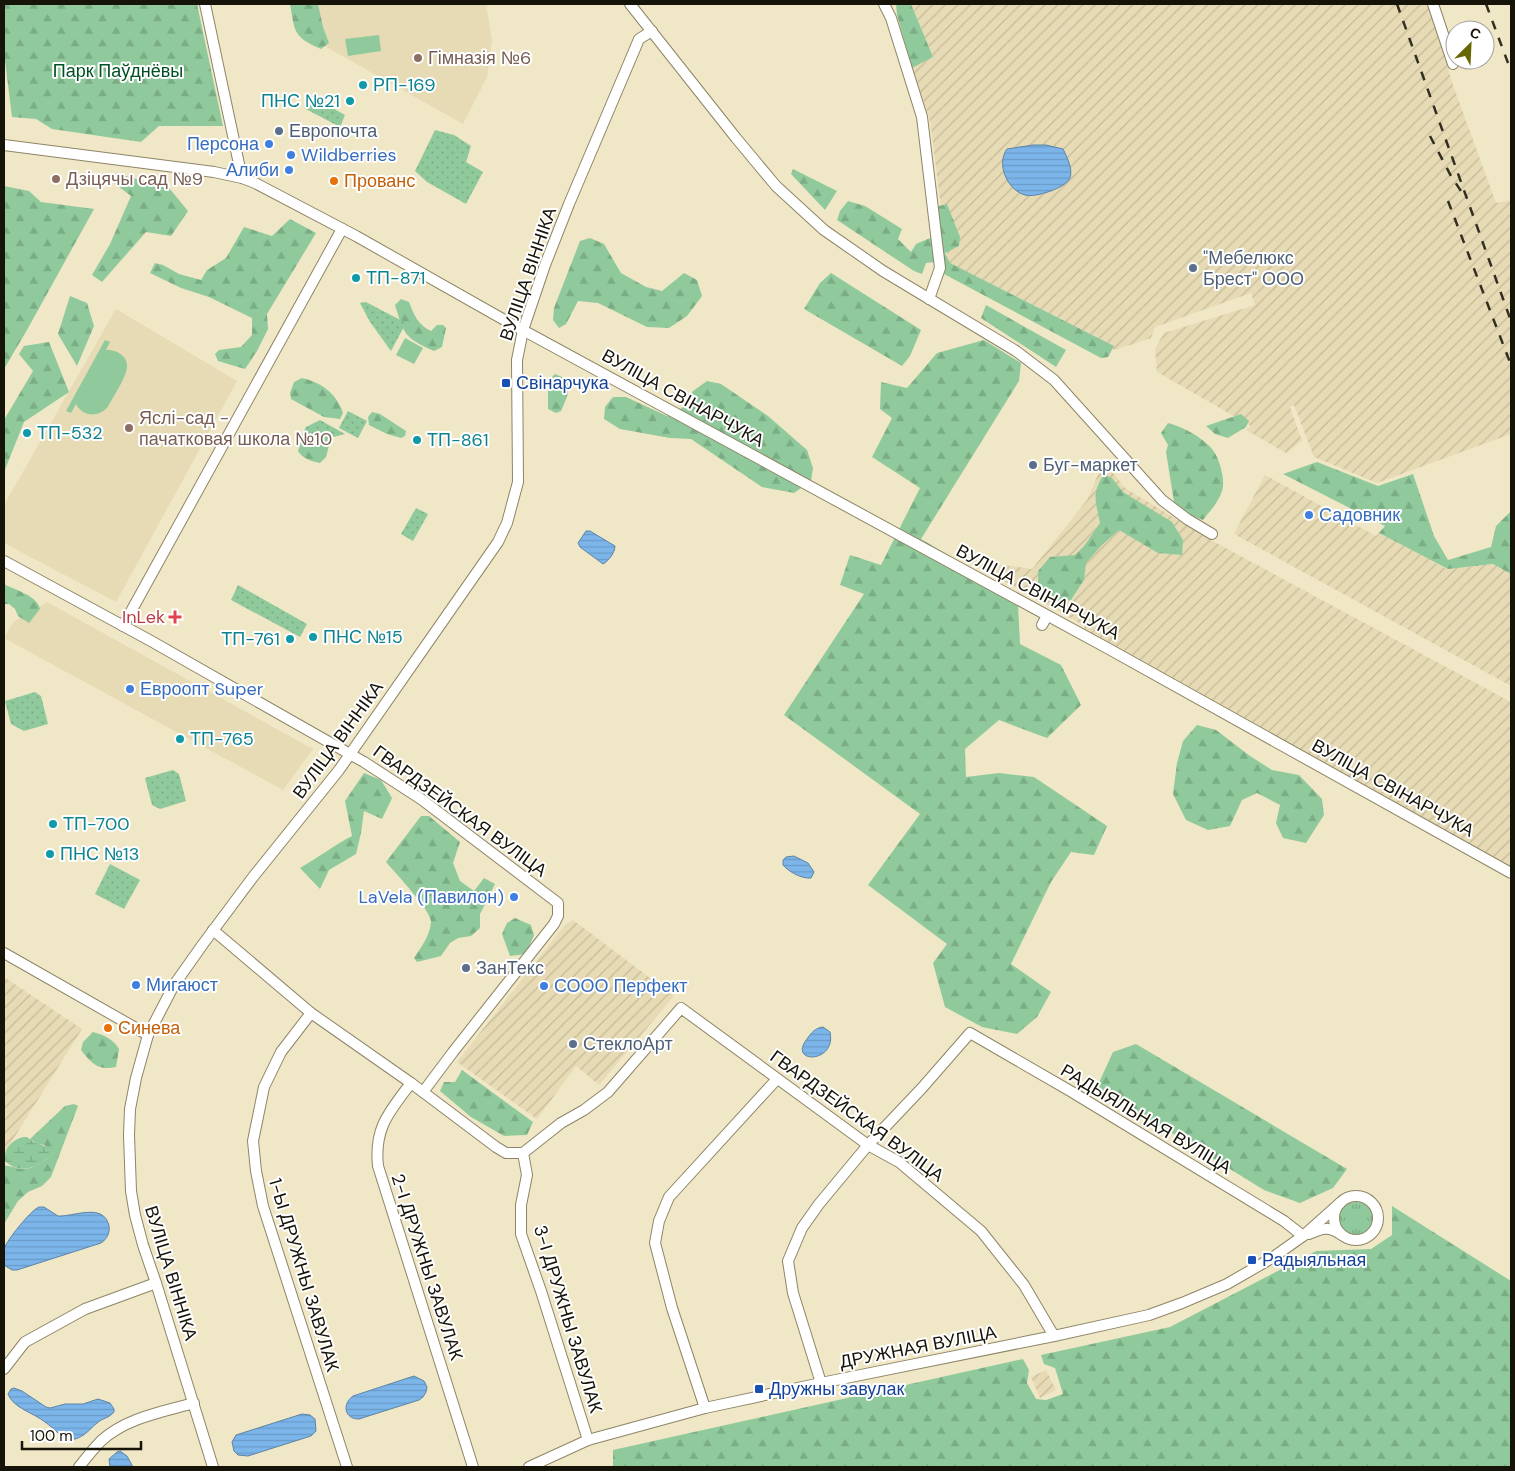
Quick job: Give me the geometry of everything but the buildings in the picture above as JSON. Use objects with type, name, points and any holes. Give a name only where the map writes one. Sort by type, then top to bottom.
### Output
[{"type":"street","points":[[205,4],[242,178]]},
{"type":"street","points":[[630,4],[776,186],[824,230],[883,271],[1016,351],[1054,380],[1162,500],[1188,520],[1212,534]]},
{"type":"street","points":[[884,4],[891,18],[922,117],[940,268],[929,299]]},
{"type":"street","points":[[1433,4],[1445,42]]},
{"type":"street","name":"ВУЛІЦА ВІННІКА","points":[[213,1467],[135,1215],[130,1171],[130,1109],[148,1035],[174,985],[213,930],[350,754],[488,558],[507,523],[518,482],[517,360],[523,330],[545,265],[569,204],[634,51],[639,40],[652,31]]},
{"type":"street","name":"ВУЛІЦА СВІНАРЧУКА","points":[[4,145],[214,172],[242,178],[283,197],[1045,620],[1511,873]]},
{"type":"street","points":[[124,626],[342,229]]},
{"type":"street","name":"ГВАРДЗЕЙСКАЯ ВУЛІЦА","points":[[4,561],[124,626],[350,754],[421,799],[558,903],[558,916],[554,924],[423,1092]]},
{"type":"street","points":[[213,930],[311,1013],[411,1083],[496,1147],[506,1152],[523,1153]]},
{"type":"street","points":[[4,953],[148,1035]]},
{"type":"street","name":"ГВАРДЗЕЙСКАЯ ВУЛІЦА","points":[[523,1153],[561,1123],[584,1110],[608,1092],[681,1008],[868,1145],[899,1162],[981,1231],[1024,1285],[1054,1336]]},
{"type":"street","name":"1-Ы ДРУЖНЫ ЗАВУЛАК","points":[[311,1013],[281,1052],[264,1087],[254,1141],[255,1164],[263,1206],[348,1467]]},
{"type":"street","name":"РАДЫЯЛЬНАЯ ВУЛІЦА","points":[[868,1145],[922,1088],[970,1033],[1072,1092],[1284,1221],[1303,1236]]},
{"type":"street","points":[[705,1408],[672,1308],[655,1243],[659,1221],[669,1197],[778,1079]]},
{"type":"street","name":"2-І ДРУЖНЫ ЗАВУЛАК","points":[[411,1083],[387,1115],[381,1130],[376,1148],[378,1166],[473,1467]]},
{"type":"street","points":[[821,1383],[793,1293],[788,1261],[802,1228],[819,1204],[868,1145]]},
{"type":"street","name":"3-І ДРУЖНЫ ЗАВУЛАК","points":[[523,1153],[527,1175],[522,1205],[521,1234],[541,1290],[588,1440]]},
{"type":"street","points":[[1352,1197],[1366,1199],[1372,1203],[1378,1216],[1374,1230],[1369,1236],[1356,1240],[1334,1230],[1324,1228],[1303,1236],[1340,1203],[1352,1197]]},
{"type":"street","points":[[1340,1203],[1336,1209],[1334,1223],[1342,1235]]},
{"type":"street","name":"ДРУЖНАЯ ВУЛІЦА","points":[[529,1467],[588,1440],[705,1408],[1149,1315],[1227,1284],[1272,1258],[1303,1236]]},
{"type":"street","points":[[4,1369],[24,1342],[85,1309],[156,1283]]},
{"type":"street","points":[[79,1467],[102,1440],[115,1430],[148,1416],[194,1403]]},
{"type":"shaded area","name":"Гімназія №6","points":[[305,4],[486,4],[492,40],[487,77],[463,124],[312,39]]},
{"type":"shaded area","points":[[911,4],[1428,4],[1445,59],[1445,70],[1448,70],[1496,203],[1511,200],[1511,434],[1377,483],[1314,457],[1294,405],[1290,407],[1302,441],[1286,453],[1246,430],[1251,426],[1157,372],[1155,349],[1164,333],[1255,305],[1251,293],[1155,327],[1151,338],[1115,350],[948,263],[930,120],[912,68],[933,57]]},
{"type":"shaded area","name":"Яслі-сад - пачатковая школа №10","points":[[116,309],[237,381],[116,602],[4,543],[4,505]]},
{"type":"shaded area","points":[[1104,461],[1125,488],[1209,539],[1511,702],[1511,873],[1082,634],[1085,626],[966,560],[1032,569],[1087,500]]},
{"type":"shaded area","points":[[1265,475],[1376,536],[1379,533],[1447,569],[1493,564],[1511,574],[1511,686],[1234,534]]},
{"type":"shaded area","points":[[47,602],[313,749],[283,790],[4,638],[13,622]]},
{"type":"shaded area","points":[[573,920],[674,996],[599,1085],[576,1066],[537,1119],[457,1062],[564,926]]},
{"type":"shaded area","points":[[4,977],[82,1029],[4,1154]]},
{"type":"shaded area","points":[[1046,1370],[1056,1390],[1040,1398],[1031,1377]]},
{"type":"green space","name":"Парк Паўднёвы","points":[[4,4],[197,4],[223,126],[159,126],[141,142],[52,129],[36,119],[12,117],[4,53]]},
{"type":"green space","points":[[290,4],[318,4],[329,43],[321,49],[300,37],[295,27]]},
{"type":"green space","points":[[896,4],[911,4],[933,57],[912,68],[897,15]]},
{"type":"green space","points":[[379,35],[381,51],[348,56],[345,39]]},
{"type":"green space","points":[[311,96],[345,115],[340,127],[304,108]]},
{"type":"green space","points":[[435,130],[454,135],[471,146],[466,162],[483,172],[466,204],[427,182],[415,171]]},
{"type":"green space","points":[[793,169],[837,191],[825,210],[791,174]]},
{"type":"green space","points":[[115,173],[169,188],[188,211],[171,236],[146,232],[102,282],[92,275],[110,244],[131,196],[114,183]]},
{"type":"green space","points":[[4,186],[29,191],[41,202],[94,209],[4,369]]},
{"type":"green space","points":[[848,201],[865,206],[902,229],[898,239],[911,252],[916,244],[930,238],[939,230],[935,207],[947,204],[960,237],[959,246],[945,253],[950,263],[1114,346],[1108,357],[1101,358],[944,274],[935,262],[926,263],[922,274],[914,271],[837,220],[840,211]]},
{"type":"green space","points":[[290,219],[316,233],[267,314],[268,329],[257,351],[245,369],[218,361],[215,354],[219,350],[241,347],[252,335],[252,318],[209,297],[181,288],[150,273],[155,263],[163,265],[179,274],[201,280],[207,270],[226,258],[244,227],[272,236]]},
{"type":"green space","points":[[590,238],[604,244],[621,273],[646,287],[662,291],[684,273],[697,280],[702,296],[687,316],[669,328],[647,327],[598,303],[578,301],[566,324],[559,328],[553,320],[554,308],[580,241]]},
{"type":"green space","points":[[831,273],[921,330],[910,356],[902,366],[804,309],[820,283]]},
{"type":"green space","points":[[70,296],[87,303],[94,326],[77,366],[58,334]]},
{"type":"green space","points":[[401,299],[409,302],[417,319],[427,329],[431,331],[437,325],[443,325],[446,328],[442,347],[434,351],[411,339],[401,323],[395,305]]},
{"type":"green space","points":[[366,302],[406,323],[391,351],[370,322],[360,303]]},
{"type":"green space","points":[[986,305],[1066,350],[1056,367],[981,318]]},
{"type":"green space","points":[[405,338],[423,348],[414,364],[396,355]]},
{"type":"green space","points":[[105,340],[110,342],[106,350],[119,353],[127,363],[126,372],[120,386],[107,408],[99,413],[86,413],[76,404],[71,413],[66,411]]},
{"type":"green space","points":[[984,340],[1021,363],[1019,381],[921,539],[979,573],[1018,604],[1020,644],[1061,665],[1081,705],[1047,738],[999,720],[965,749],[966,777],[999,773],[1034,777],[1107,826],[1094,855],[1071,852],[1051,882],[1011,964],[1051,992],[1037,1017],[1017,1034],[982,1027],[945,1007],[933,963],[947,944],[868,885],[920,814],[784,715],[864,594],[840,585],[850,555],[881,565],[920,488],[872,457],[892,418],[880,409],[881,382],[907,388],[937,353]]},
{"type":"green space","points":[[49,342],[69,392],[24,422],[4,472],[4,420],[33,371],[19,354],[24,346]]},
{"type":"green space","points":[[555,374],[562,377],[569,384],[567,397],[561,411],[556,413],[548,409],[548,381]]},
{"type":"green space","points":[[302,378],[322,386],[332,394],[343,413],[340,419],[324,417],[291,399],[290,393],[294,382]]},
{"type":"green space","points":[[707,381],[721,384],[768,416],[807,450],[813,468],[811,481],[794,493],[762,487],[691,439],[670,438],[620,429],[604,419],[605,407],[613,397],[626,397],[667,416],[682,408],[693,391]]},
{"type":"green space","points":[[348,411],[367,421],[358,438],[339,428]]},
{"type":"green space","points":[[372,412],[380,414],[406,431],[405,436],[401,438],[387,434],[369,425],[368,417]]},
{"type":"green space","points":[[1241,414],[1249,421],[1246,427],[1228,438],[1215,434],[1206,426]]},
{"type":"green space","points":[[320,420],[345,434],[295,447],[306,427]]},
{"type":"green space","points":[[1168,423],[1180,427],[1203,440],[1215,452],[1219,462],[1223,477],[1222,491],[1203,520],[1189,515],[1174,502],[1166,452],[1168,445],[1161,433]]},
{"type":"green space","points":[[333,431],[326,457],[320,463],[305,458],[298,451],[301,442]]},
{"type":"green space","points":[[1317,462],[1378,486],[1413,474],[1434,536],[1448,560],[1491,547],[1496,526],[1511,511],[1511,574],[1493,564],[1448,569],[1379,533],[1385,526],[1283,474]]},
{"type":"green space","points":[[1104,474],[1112,478],[1123,492],[1172,522],[1183,540],[1182,555],[1158,553],[1119,530],[1086,563],[1084,580],[1071,600],[1053,602],[1038,593],[1038,571],[1050,557],[1075,555],[1085,545],[1100,523],[1096,493]]},
{"type":"green space","points":[[416,508],[428,514],[413,541],[401,534]]},
{"type":"green space","points":[[4,584],[31,597],[38,604],[40,609],[29,623],[18,616],[15,609],[9,604],[4,604]]},
{"type":"green space","points":[[238,585],[307,624],[300,637],[231,600]]},
{"type":"green space","points":[[35,692],[41,696],[48,724],[24,731],[11,724],[5,701]]},
{"type":"green space","points":[[1197,725],[1216,730],[1272,770],[1299,775],[1322,799],[1324,815],[1306,843],[1283,838],[1276,823],[1280,805],[1257,793],[1242,800],[1230,826],[1208,830],[1186,820],[1173,794],[1177,763],[1183,741]]},
{"type":"green space","points":[[173,770],[179,774],[186,801],[160,809],[152,805],[145,778]]},
{"type":"green space","points":[[364,773],[381,780],[392,798],[382,819],[364,811],[356,854],[329,870],[320,889],[300,868],[352,836],[345,801]]},
{"type":"green space","points":[[421,816],[429,816],[460,842],[453,863],[460,881],[474,891],[484,878],[495,884],[480,914],[480,928],[471,936],[458,938],[450,943],[441,956],[417,962],[414,958],[425,941],[431,922],[419,901],[386,862]]},
{"type":"green space","points":[[110,864],[140,880],[124,909],[95,894]]},
{"type":"green space","points":[[515,918],[531,925],[534,935],[526,954],[510,956],[502,934],[507,923]]},
{"type":"green space","points":[[93,1032],[108,1038],[119,1049],[116,1067],[104,1068],[95,1065],[81,1050],[83,1042]]},
{"type":"green space","points":[[1136,1044],[1347,1169],[1333,1188],[1300,1203],[1264,1190],[1097,1087],[1113,1052]]},
{"type":"green space","points":[[462,1070],[533,1122],[527,1135],[504,1136],[471,1117],[440,1091],[444,1082],[455,1082]]},
{"type":"green space","points":[[74,1104],[78,1106],[51,1177],[42,1186],[28,1192],[18,1201],[4,1224],[4,1166],[28,1169],[47,1159],[45,1145],[38,1144],[30,1139],[65,1106]]},
{"type":"green space","points":[[27,1137],[50,1148],[52,1152],[50,1156],[34,1167],[22,1169],[16,1168],[5,1161],[7,1149],[15,1140]]},
{"type":"green space","points":[[1356,1202],[1363,1203],[1368,1207],[1372,1212],[1372,1226],[1368,1231],[1363,1235],[1356,1236],[1349,1235],[1344,1231],[1340,1226],[1339,1219],[1340,1212],[1344,1207],[1349,1203]]},
{"type":"green space","points":[[1392,1206],[1511,1281],[1511,1467],[613,1467],[613,1450],[1023,1359],[1029,1370],[1027,1383],[1036,1399],[1046,1400],[1063,1394],[1055,1368],[1044,1364],[1041,1355],[1170,1327],[1316,1251],[1371,1249],[1392,1235]]},
{"type":"water","points":[[1046,145],[1063,149],[1071,174],[1067,182],[1057,189],[1030,196],[1019,192],[1008,182],[1003,169],[1003,162],[1007,149]]},
{"type":"water","points":[[586,531],[590,531],[615,546],[611,556],[603,564],[580,547],[578,543]]},
{"type":"water","points":[[794,856],[808,863],[814,872],[811,878],[796,875],[783,865],[783,860],[786,857]]},
{"type":"water","points":[[823,1027],[830,1032],[830,1043],[827,1050],[821,1055],[807,1056],[803,1053],[803,1047],[807,1039],[818,1028]]},
{"type":"water","points":[[39,1207],[44,1207],[58,1216],[87,1212],[101,1214],[109,1226],[108,1236],[101,1243],[12,1270],[4,1265],[4,1249],[19,1226]]},
{"type":"water","points":[[414,1376],[424,1381],[427,1387],[423,1397],[419,1400],[359,1419],[350,1417],[348,1414],[346,1410],[347,1403],[353,1396]]},
{"type":"water","points":[[14,1388],[50,1408],[65,1404],[83,1404],[98,1399],[110,1403],[114,1412],[81,1436],[71,1439],[63,1436],[14,1403],[8,1394]]},
{"type":"water","points":[[302,1414],[310,1415],[315,1419],[316,1431],[311,1436],[248,1456],[238,1455],[234,1451],[232,1442],[236,1435]]},
{"type":"water","points":[[120,1451],[127,1456],[133,1467],[110,1467],[109,1459]]},
{"type":"railway","points":[[1397,4],[1511,321]]},
{"type":"railway","points":[[1486,4],[1511,71]]},
{"type":"railway","points":[[1430,136],[1461,191]]},
{"type":"railway","points":[[1448,201],[1511,365]]},
{"type":"place","name":"Гімназія №6","points":[[418,58]]},
{"type":"place","name":"РП-169","points":[[363,85]]},
{"type":"place","name":"ПНС №21","points":[[350,101]]},
{"type":"place","name":"Европочта","points":[[279,131]]},
{"type":"place","name":"Персона","points":[[269,144]]},
{"type":"place","name":"Wildberries","points":[[291,155]]},
{"type":"place","name":"Алиби","points":[[289,170]]},
{"type":"place","name":"Дзіцячы сад №9","points":[[56,179]]},
{"type":"place","name":"Прованс","points":[[334,181]]},
{"type":"place","name":"\"Мебелюкс Брест\" ООО","points":[[1193,268]]},
{"type":"place","name":"ТП-871","points":[[356,278]]},
{"type":"place","name":"Свінарчука","points":[[506,383]]},
{"type":"place","name":"Яслі-сад - пачатковая школа №10","points":[[129,428]]},
{"type":"place","name":"ТП-532","points":[[27,433]]},
{"type":"place","name":"ТП-861","points":[[417,440]]},
{"type":"place","name":"Буг-маркет","points":[[1033,465]]},
{"type":"place","name":"Садовник","points":[[1309,515]]},
{"type":"place","name":"InLek","points":[[175,617]]},
{"type":"place","name":"ПНС №15","points":[[313,637]]},
{"type":"place","name":"ТП-761","points":[[290,639]]},
{"type":"place","name":"Евроопт Super","points":[[130,689]]},
{"type":"place","name":"ТП-765","points":[[180,739]]},
{"type":"place","name":"ТП-700","points":[[53,824]]},
{"type":"place","name":"ПНС №13","points":[[50,854]]},
{"type":"place","name":"LaVela (Павилон)","points":[[514,897]]},
{"type":"place","name":"ЗанТекс","points":[[466,968]]},
{"type":"place","name":"Мигаюст","points":[[136,985]]},
{"type":"place","name":"СООО Перфект","points":[[544,986]]},
{"type":"place","name":"Синева","points":[[108,1028]]},
{"type":"place","name":"СтеклоАрт","points":[[573,1044]]},
{"type":"place","name":"Радыяльная","points":[[1252,1260]]},
{"type":"place","name":"Дружны завулак","points":[[759,1389]]}]
